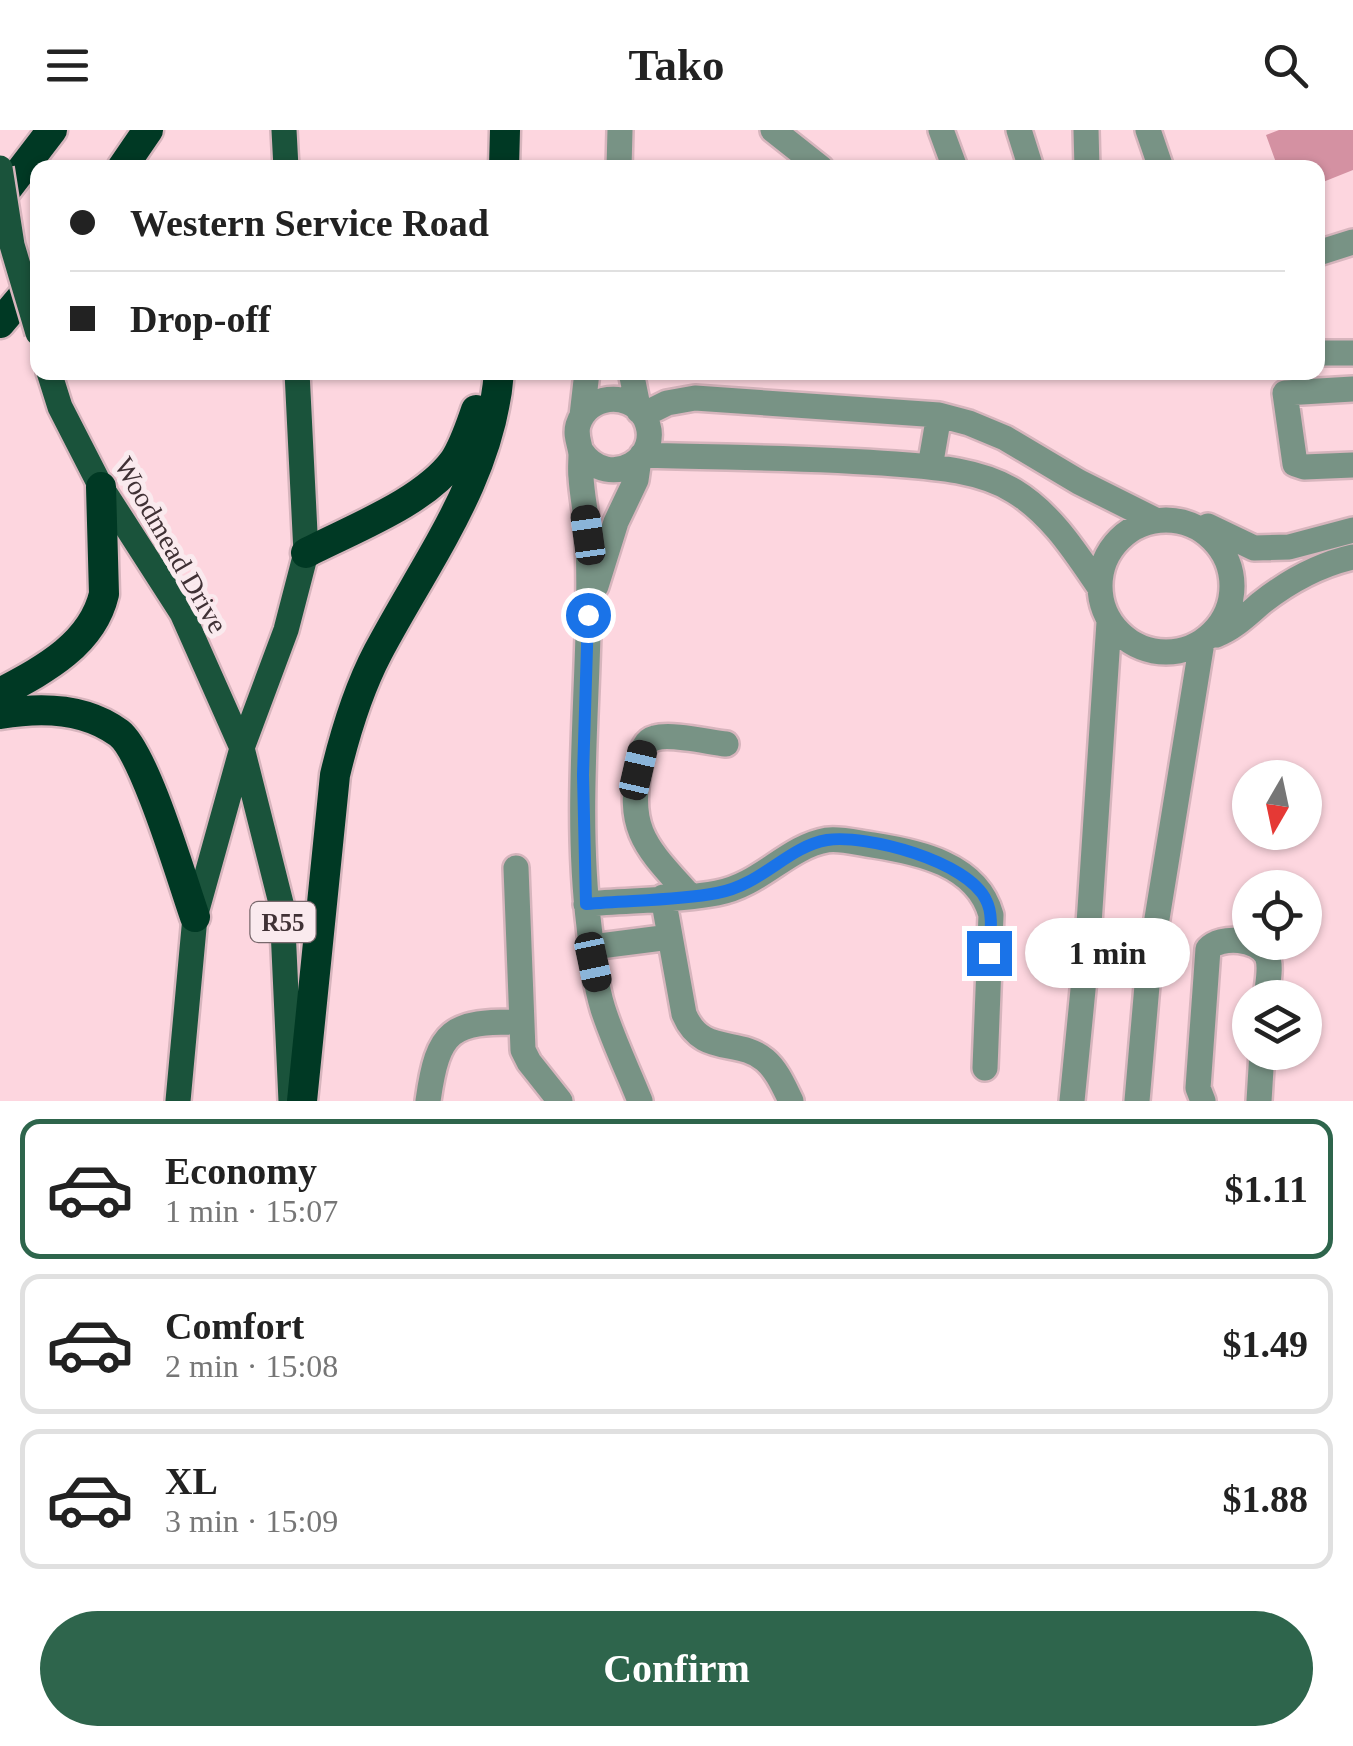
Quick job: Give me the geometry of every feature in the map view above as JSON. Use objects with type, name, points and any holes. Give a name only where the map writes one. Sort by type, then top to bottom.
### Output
[{"type":"highway","points":[[0,198],[52,130]]},
{"type":"highway","points":[[127,160],[148,130]]},
{"type":"highway","points":[[504,160],[505,130]]},
{"type":"highway","points":[[0,323],[30,287]]},
{"type":"highway","points":[[306,553],[416,496],[434,482],[462,446],[482,380]]},
{"type":"highway","points":[[302,1101],[335,775],[344,738],[376,655],[464,502],[491,428],[498,380]]},
{"type":"highway","points":[[0,693],[85,636],[100,610],[104,594],[101,487]]},
{"type":"highway","points":[[0,714],[62,710],[90,717],[122,734],[138,761],[195,917]]},
{"type":"main road","points":[[284,130],[286,160]]},
{"type":"main road","points":[[0,168],[12,246],[30,306]]},
{"type":"main road","name":"Woodmead Drive","points":[[52,380],[60,407],[101,487],[182,613],[242,748],[282,908],[291,1101]]},
{"type":"main road","points":[[178,1101],[195,917],[242,748],[286,630],[306,553],[297,380]]},
{"type":"street","points":[[606,160],[607,130]]},
{"type":"street","points":[[619,160],[620,130]]},
{"type":"street","points":[[773,130],[812,160]]},
{"type":"street","points":[[941,130],[951,160]]},
{"type":"street","points":[[1020,130],[1029,160]]},
{"type":"street","points":[[1086,130],[1088,160]]},
{"type":"street","points":[[1148,130],[1158,160]]},
{"type":"street","points":[[1325,251],[1353,242]]},
{"type":"street","points":[[1325,353],[1353,354]]},
{"type":"street","points":[[586,380],[576,434],[588,535],[583,775],[586,904],[602,1008],[640,1101]]},
{"type":"street","points":[[588,615],[610,540],[636,480],[649,436],[632,380]]},
{"type":"street","points":[[1353,389],[1285,392],[1296,464],[1304,468],[1353,466]]},
{"type":"street","points":[[582,416],[595,403],[614,398],[632,404],[641,413]]},
{"type":"street","points":[[641,413],[666,403],[696,398],[939,415],[1005,438],[1155,520]]},
{"type":"street","points":[[930,467],[939,415]]},
{"type":"street","points":[[581,451],[595,466],[608,470],[628,467],[641,457],[784,457],[930,467],[975,476],[1012,489],[1034,505],[1068,541],[1100,588]]},
{"type":"street","points":[[1137,1101],[1148,974],[1206,640],[1226,617],[1232,600],[1232,574],[1222,549],[1204,531],[1181,521],[1155,520],[1136,526],[1120,538],[1100,572],[1100,598],[1110,622],[1124,638],[1143,649],[1164,653],[1186,650],[1206,640],[1232,626],[1322,564],[1353,557]]},
{"type":"street","points":[[1193,526],[1214,527],[1254,548],[1289,547],[1353,530]]},
{"type":"street","points":[[1072,1101],[1088,939],[1110,622]]},
{"type":"street","points":[[726,744],[660,737],[648,742],[635,798],[638,829],[676,896],[670,937],[688,1026],[705,1040],[749,1052],[768,1062],[791,1101]]},
{"type":"street","points":[[586,904],[715,894],[755,881],[802,849],[827,840],[934,858],[976,885],[990,914],[985,1068]]},
{"type":"street","points":[[516,868],[523,1050],[560,1101]]},
{"type":"street","points":[[592,947],[670,937]]},
{"type":"street","points":[[1203,1101],[1198,1088],[1208,948],[1214,942],[1226,940],[1254,945],[1264,952],[1269,964],[1268,980]]},
{"type":"street","points":[[428,1101],[438,1054],[458,1030],[472,1023],[521,1022]]},
{"type":"street","points":[[1259,1101],[1261,1070]]},
{"type":"building","points":[[1279,130],[1353,130],[1353,170],[1325,181],[1325,160],[1275,160],[1266,135]]},
{"type":"route","points":[[588,615],[583,775],[586,904],[715,894],[755,881],[802,849],[827,840],[848,841],[934,858],[976,885],[990,914],[989,953]]}]
